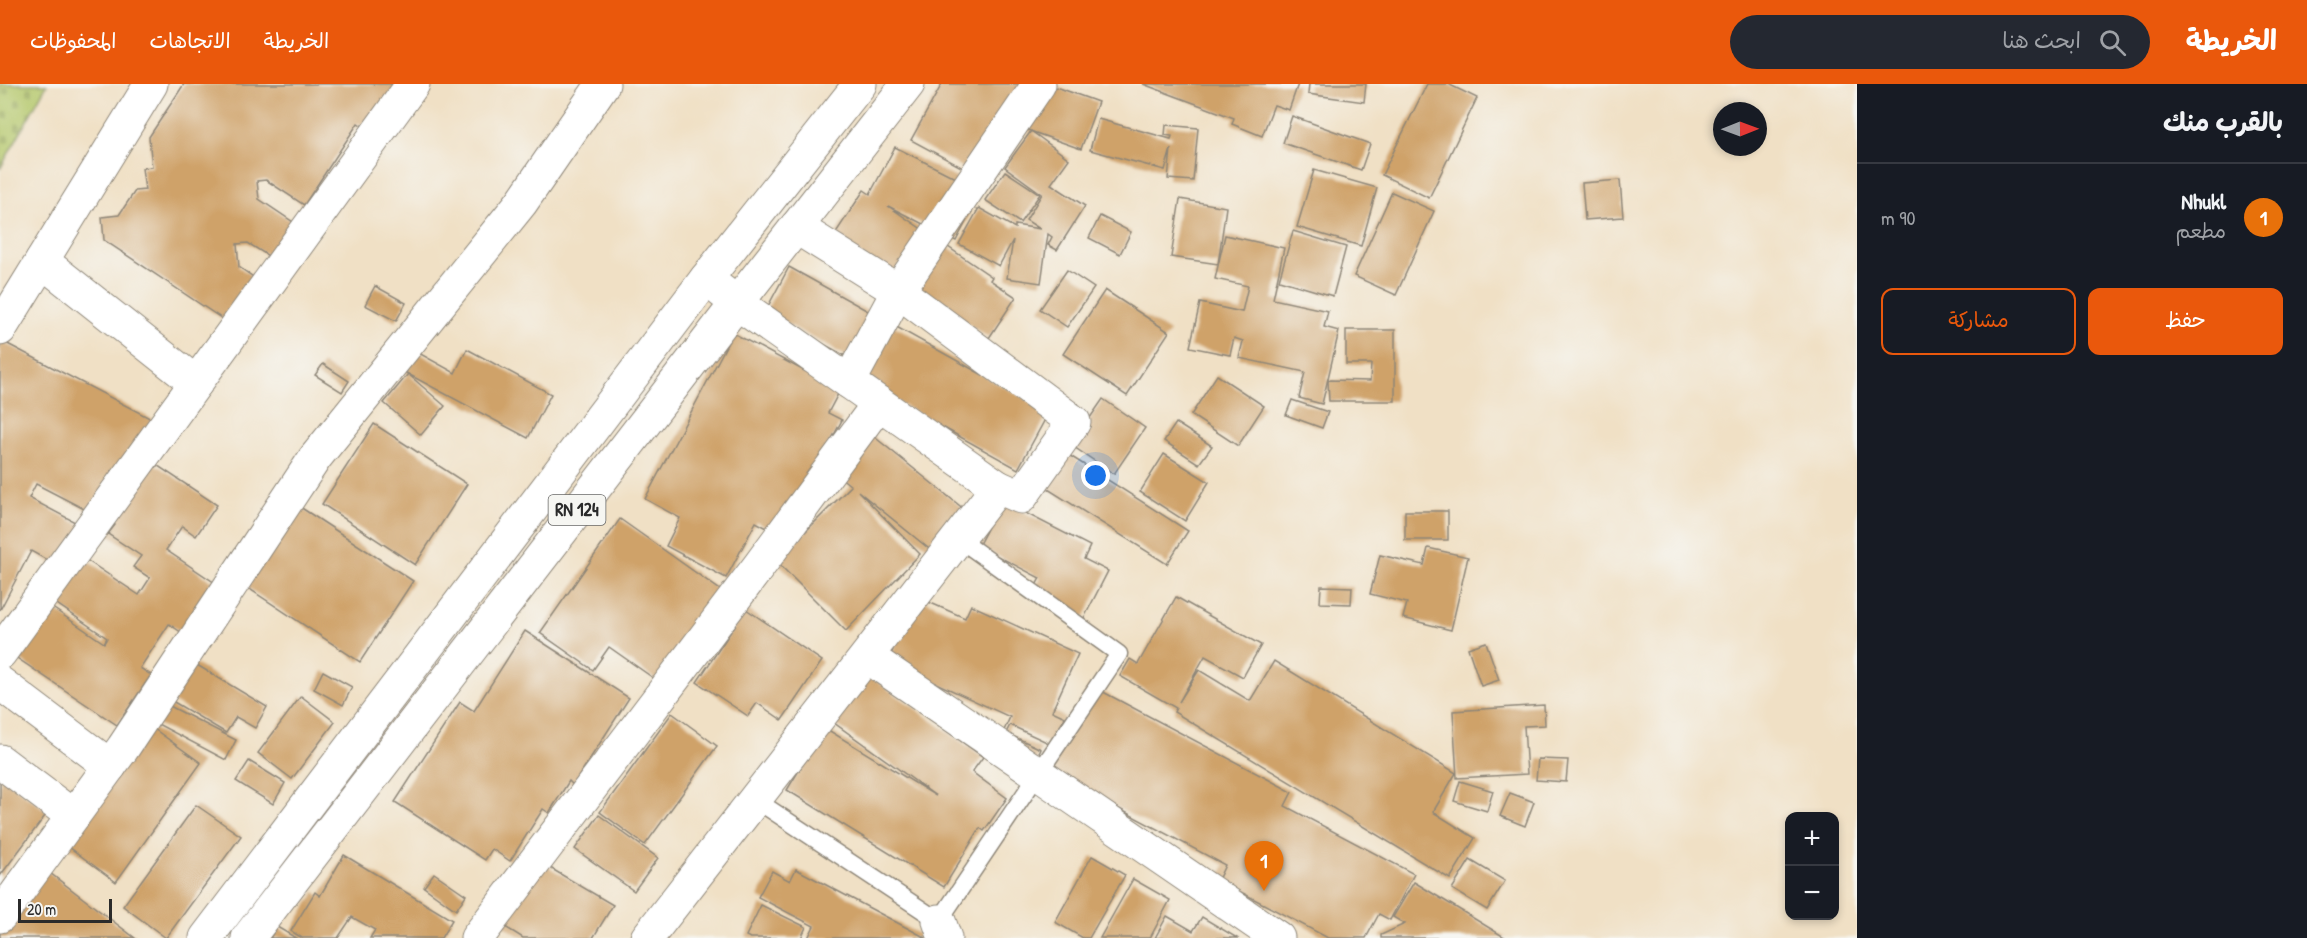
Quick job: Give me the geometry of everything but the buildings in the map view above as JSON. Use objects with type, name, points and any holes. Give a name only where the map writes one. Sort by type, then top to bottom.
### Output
[{"type":"street","points":[[0,328],[151,84]]},
{"type":"street","points":[[0,653],[413,84]]},
{"type":"street","points":[[0,916],[110,766],[315,458],[521,203],[603,84]]},
{"type":"street","name":"RN 124","points":[[207,938],[706,279],[860,84]]},
{"type":"street","name":"RN 124","points":[[248,938],[736,303],[908,84]]},
{"type":"street","points":[[849,382],[898,291],[1039,84]]},
{"type":"street","points":[[706,279],[736,303],[998,487],[1021,497],[1074,422],[898,291],[796,227]]},
{"type":"street","points":[[42,261],[196,383]]},
{"type":"street","points":[[477,938],[759,566],[879,403]]},
{"type":"street","points":[[648,938],[998,487]]},
{"type":"street","points":[[868,657],[1278,938]]},
{"type":"street","points":[[0,683],[110,766]]},
{"type":"street","points":[[0,761],[73,816]]},
{"type":"lane","points":[[756,800],[942,930],[1038,775],[1119,654],[959,539]]},
{"type":"green space","points":[[0,84],[47,84],[0,169]]},
{"type":"place","name":"Nhukl","points":[[1264,891]]}]
